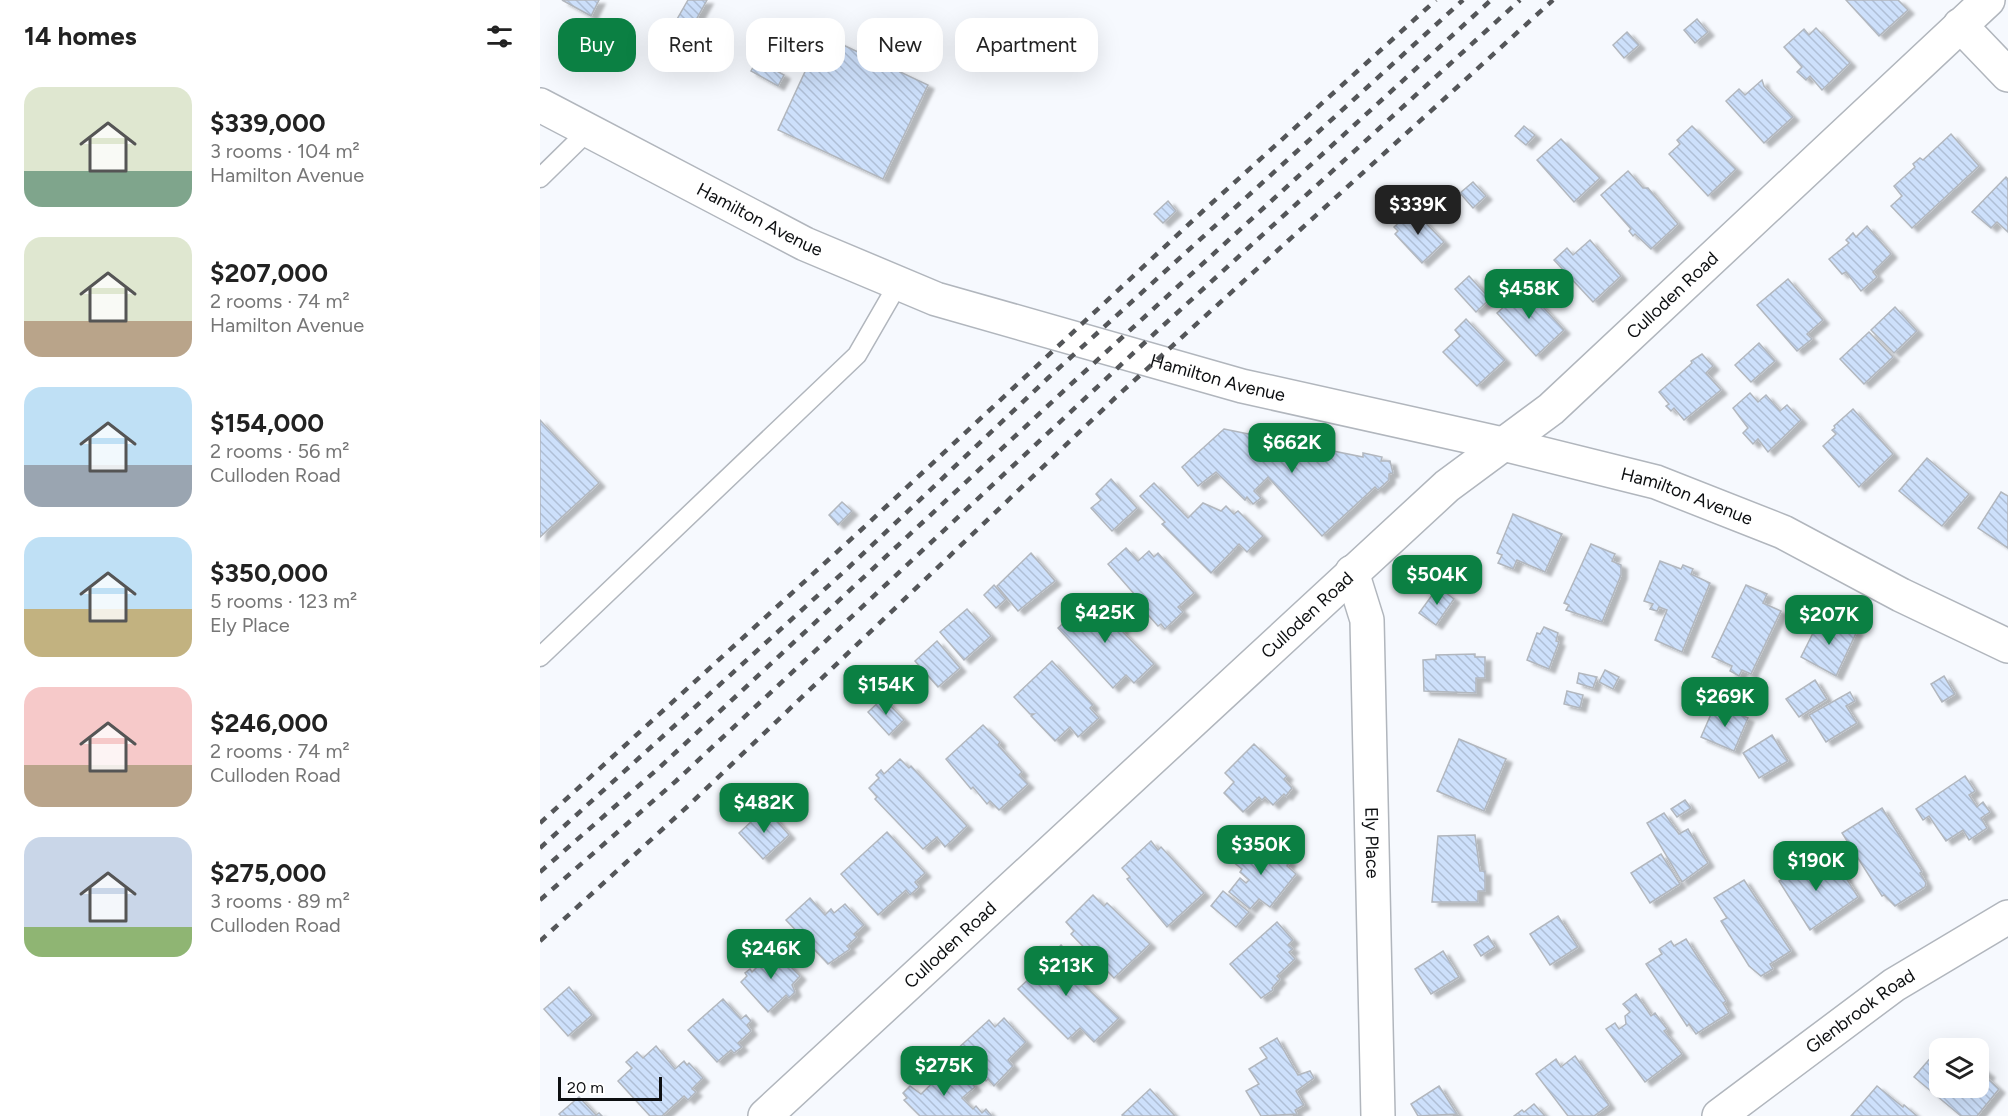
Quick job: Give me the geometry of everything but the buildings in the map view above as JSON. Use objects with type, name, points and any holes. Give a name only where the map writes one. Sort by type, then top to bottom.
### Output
[{"type":"street","name":"Culloden Road","points":[[765,1116],[1447,486],[1551,410],[1988,0]]},
{"type":"street","points":[[1960,25],[2008,75]]},
{"type":"street","name":"Hamilton Avenue","points":[[540,105],[805,244],[897,284],[974,311],[1242,386],[1503,444],[1656,482],[1715,503],[1783,532],[1902,595],[2008,646]]},
{"type":"street","name":"Ely Place","points":[[1352,572],[1366,620],[1378,1116]]},
{"type":"street","name":"Glenbrook Road","points":[[1719,1116],[1884,992],[2008,917]]},
{"type":"lane","points":[[540,178],[588,131]]},
{"type":"lane","points":[[540,657],[857,355],[897,284]]},
{"type":"railway","points":[[540,823],[861,530],[1203,211],[1436,0]]},
{"type":"railway","points":[[540,848],[848,568],[1048,378],[1463,0]]},
{"type":"railway","points":[[540,872],[660,767],[1069,386],[1491,0]]},
{"type":"railway","points":[[540,900],[676,781],[1156,332],[1520,0]]},
{"type":"railway","points":[[540,941],[688,806],[1115,398],[1553,0]]}]
